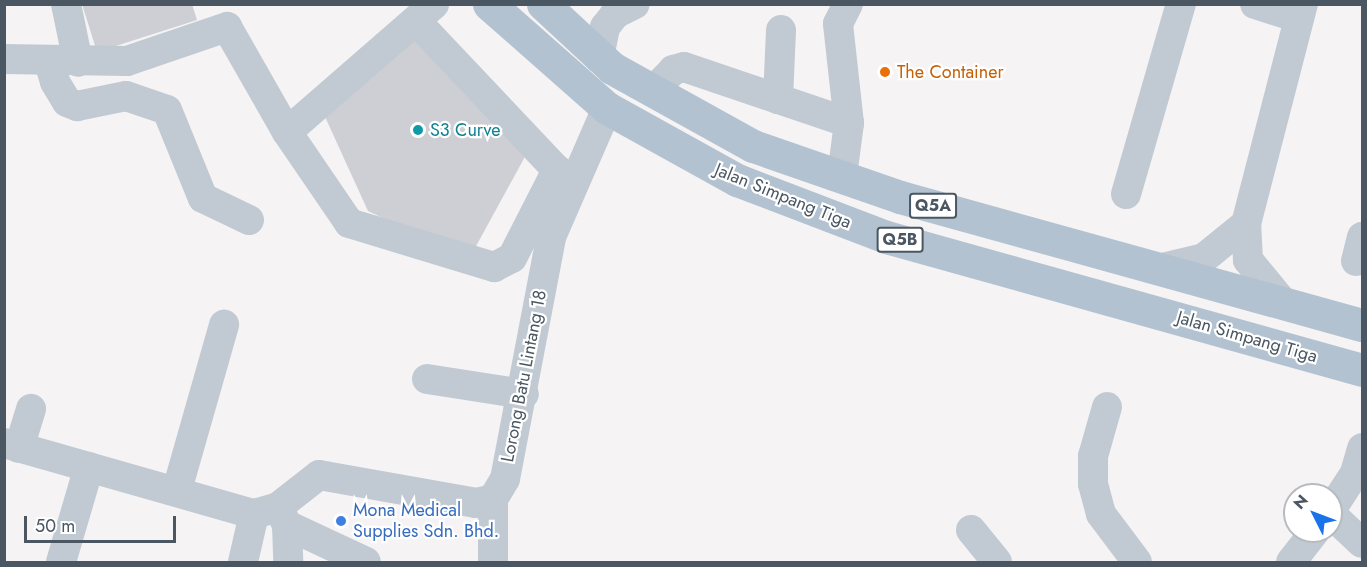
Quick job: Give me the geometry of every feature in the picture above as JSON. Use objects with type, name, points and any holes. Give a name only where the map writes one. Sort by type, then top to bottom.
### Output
[{"type":"main road","name":"Jalan Simpang Tiga","points":[[489,4],[607,108],[737,180],[886,237],[1362,370]]},
{"type":"main road","name":"Jalan Simpang Tiga","points":[[543,4],[599,58],[653,91],[753,146],[842,176],[1281,300],[1362,326]]},
{"type":"street","points":[[66,4],[64,62],[55,82],[77,106],[126,96],[167,110],[203,198],[249,220]]},
{"type":"street","points":[[599,58],[605,27],[615,14],[635,4]]},
{"type":"street","points":[[842,176],[849,123],[838,24],[848,4]]},
{"type":"street","points":[[1126,194],[1180,4]]},
{"type":"street","points":[[1255,4],[1301,11],[1246,224],[1248,260],[1260,282],[1281,300]]},
{"type":"street","points":[[4,59],[64,62],[127,61],[223,16],[287,132],[348,223],[494,267],[512,258],[566,175],[426,13],[287,132]]},
{"type":"street","points":[[778,99],[781,30]]},
{"type":"street","points":[[653,91],[673,70],[684,67],[849,123]]},
{"type":"street","name":"Lorong Batu Lintang 18","points":[[493,499],[505,479],[524,394],[551,237],[566,175],[607,108]]},
{"type":"street","points":[[1162,268],[1204,258],[1246,224]]},
{"type":"street","points":[[177,489],[224,325]]},
{"type":"street","points":[[427,379],[524,394]]},
{"type":"street","points":[[1107,407],[1093,456],[1093,484],[1101,514],[1137,562]]},
{"type":"street","points":[[31,409],[12,445],[273,515],[366,562]]},
{"type":"street","points":[[1343,491],[1360,462]]},
{"type":"street","points":[[61,562],[89,467]]},
{"type":"street","points":[[243,562],[273,515],[319,475],[476,503],[493,499],[493,562]]},
{"type":"street","points":[[273,515],[288,562]]},
{"type":"street","points":[[1343,524],[1362,543],[1347,562]]},
{"type":"street","points":[[972,530],[997,562]]},
{"type":"street","points":[[1291,562],[1306,543]]},
{"type":"building","points":[[82,4],[192,4],[197,20],[97,52]]},
{"type":"building","name":"S3 Curve","points":[[411,36],[527,153],[469,259],[368,211],[321,108]]},
{"type":"place","name":"The Container","points":[[885,72]]},
{"type":"place","name":"S3 Curve","points":[[418,130]]},
{"type":"place","name":"Mona Medical Supplies Sdn. Bhd.","points":[[341,521]]}]
